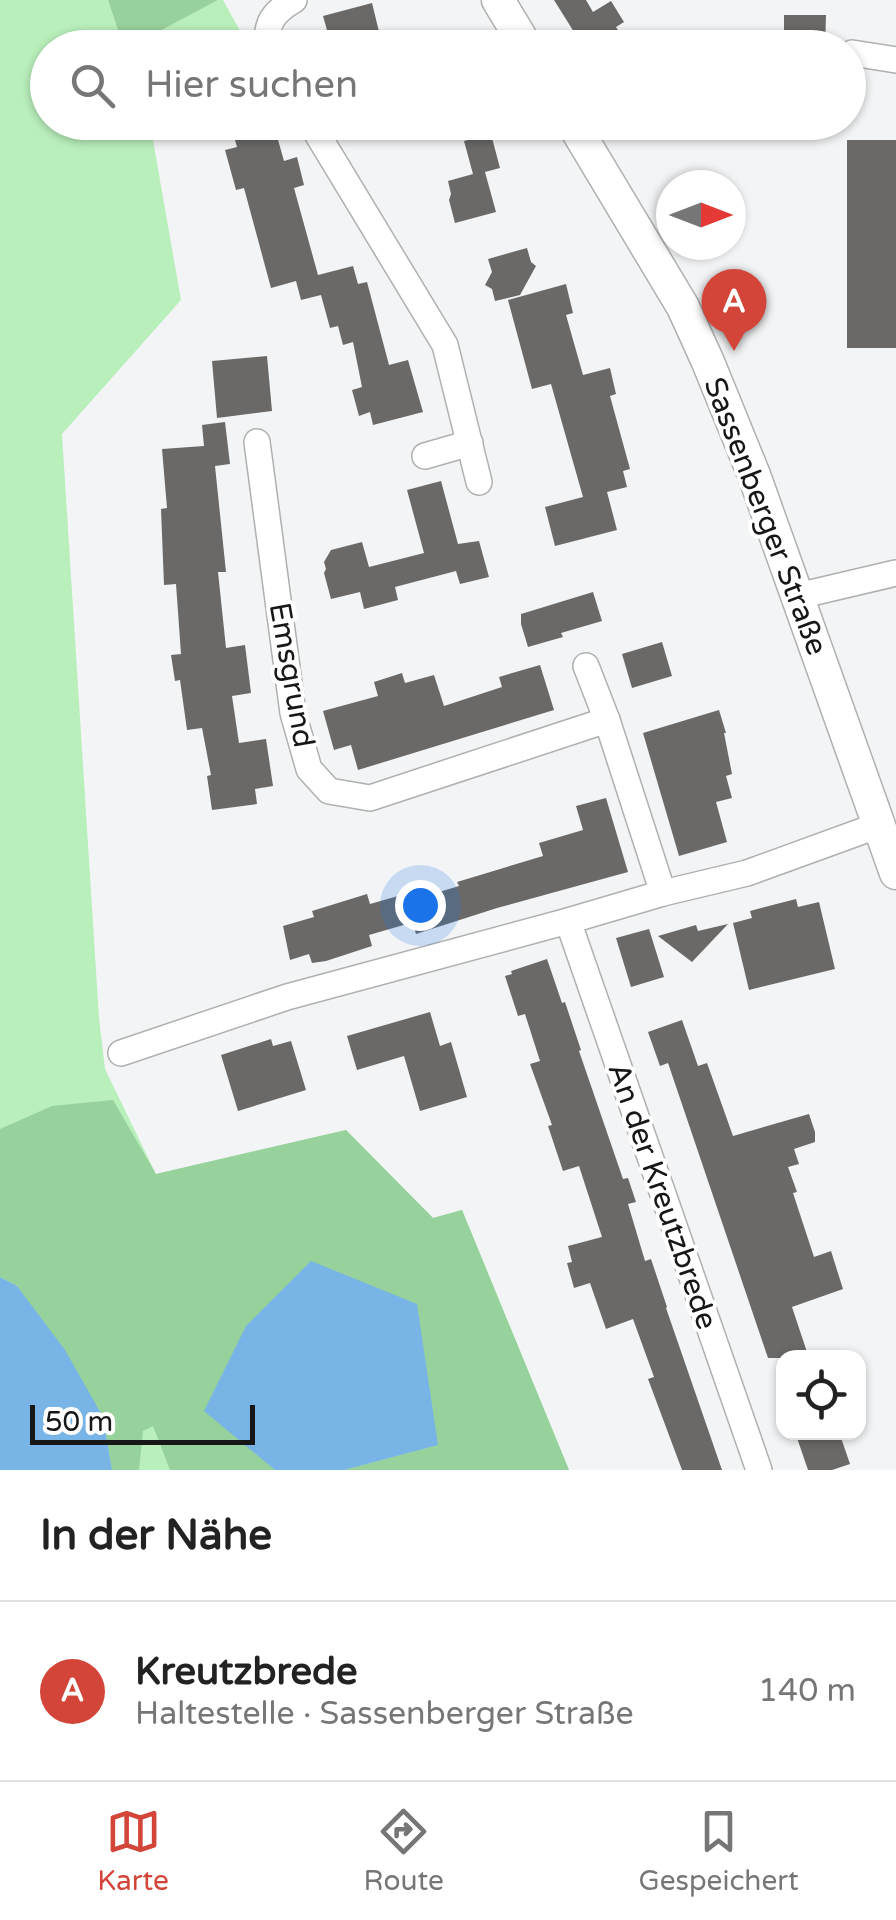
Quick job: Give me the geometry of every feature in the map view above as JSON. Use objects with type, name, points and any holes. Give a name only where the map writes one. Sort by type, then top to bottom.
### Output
[{"type":"street","points":[[267,30],[279,9],[294,0]]},
{"type":"street","points":[[498,0],[516,30]]},
{"type":"street","points":[[866,55],[896,60]]},
{"type":"street","points":[[321,140],[445,345],[479,482]]},
{"type":"street","name":"Sassenberger Straße","points":[[583,140],[683,308],[754,475],[896,873]]},
{"type":"street","name":"Emsgrund","points":[[257,442],[294,713],[310,769],[328,791],[370,798],[607,720]]},
{"type":"street","points":[[425,456],[470,442]]},
{"type":"street","points":[[798,596],[896,573]]},
{"type":"street","points":[[586,666],[663,893]]},
{"type":"street","points":[[122,1053],[287,996],[747,873],[880,826]]},
{"type":"street","name":"An der Kreutzbrede","points":[[568,921],[758,1470]]},
{"type":"green space","points":[[0,0],[108,0],[118,30],[30,30],[30,140],[153,140],[181,300],[62,434],[105,1069],[156,1174],[346,1130],[433,1218],[462,1210],[569,1470],[0,1470]]},
{"type":"green space","points":[[108,0],[218,0],[162,30],[118,30]]},
{"type":"green space","points":[[223,0],[240,30],[162,30]]},
{"type":"green space","points":[[113,1100],[156,1174],[346,1130],[433,1218],[462,1210],[569,1470],[344,1470],[437,1445],[205,1410],[275,1470],[170,1470],[153,1426],[143,1431],[139,1470],[112,1470],[103,1417],[17,1286],[0,1277],[0,1129],[52,1106]]},
{"type":"water","points":[[311,1261],[417,1304],[438,1445],[344,1470],[275,1470],[204,1411],[246,1326]]},
{"type":"water","points":[[0,1277],[17,1286],[65,1350],[103,1417],[112,1470],[0,1470]]},
{"type":"building","points":[[554,0],[586,0],[593,12],[611,1],[624,22],[616,27],[618,30],[573,30]]},
{"type":"building","points":[[372,3],[379,30],[327,30],[323,16]]},
{"type":"building","points":[[784,15],[826,15],[826,30],[784,30]]},
{"type":"building","points":[[235,140],[278,140],[284,161],[297,157],[304,185],[294,188],[318,275],[353,266],[358,284],[367,282],[389,365],[408,360],[423,412],[373,425],[370,412],[359,416],[352,390],[362,387],[353,342],[343,345],[338,326],[330,328],[321,295],[301,300],[296,281],[271,288],[244,188],[236,190],[225,150],[237,147]]},
{"type":"building","points":[[493,140],[500,168],[485,172],[496,212],[455,223],[448,181],[473,174],[464,141]]},
{"type":"building","points":[[847,140],[896,140],[896,348],[847,348]]},
{"type":"building","points":[[527,248],[536,266],[520,295],[495,301],[492,289],[485,285],[492,272],[488,259]]},
{"type":"building","points":[[566,284],[573,313],[566,315],[583,375],[610,368],[616,394],[610,396],[630,469],[623,471],[627,487],[607,492],[617,530],[555,546],[545,507],[583,497],[551,384],[532,389],[508,300]]},
{"type":"building","points":[[267,356],[272,411],[217,418],[212,361]]},
{"type":"building","points":[[225,422],[230,464],[215,466],[226,572],[218,572],[226,648],[245,645],[251,693],[232,696],[239,743],[266,739],[273,786],[255,789],[257,804],[212,810],[207,776],[211,775],[202,728],[187,730],[180,680],[175,681],[171,655],[181,654],[176,584],[164,585],[161,509],[167,508],[162,449],[204,446],[202,425]]},
{"type":"building","points":[[441,481],[458,544],[479,541],[489,577],[460,584],[456,571],[395,587],[398,600],[364,609],[360,592],[331,599],[324,562],[331,550],[362,542],[369,567],[424,553],[407,490]]},
{"type":"building","points":[[593,592],[602,621],[528,647],[521,614]]},
{"type":"building","points":[[662,642],[672,676],[632,688],[622,654]]},
{"type":"building","points":[[540,665],[554,710],[358,770],[351,745],[334,750],[323,711],[378,696],[374,682],[402,673],[405,683],[434,675],[444,706],[502,687],[499,677]]},
{"type":"building","points":[[719,710],[732,774],[726,776],[732,798],[716,802],[727,842],[679,856],[643,733]]},
{"type":"building","points":[[606,798],[628,872],[416,934],[406,902],[543,856],[539,843],[583,830],[576,806]]},
{"type":"building","points":[[367,894],[370,904],[398,896],[407,924],[369,935],[372,946],[326,961],[312,963],[309,954],[290,960],[283,926],[314,917],[312,911]]},
{"type":"building","points":[[796,899],[798,907],[819,902],[835,969],[749,990],[733,923],[752,918],[750,911]]},
{"type":"building","points":[[728,924],[692,962],[658,936],[696,925],[698,931]]},
{"type":"building","points":[[649,929],[664,977],[631,987],[616,938]]},
{"type":"building","points":[[547,959],[623,1179],[628,1178],[636,1202],[628,1204],[645,1261],[651,1259],[722,1470],[682,1470],[648,1379],[654,1377],[633,1319],[606,1329],[590,1283],[574,1288],[567,1263],[572,1262],[568,1246],[602,1237],[579,1166],[563,1171],[548,1126],[552,1125],[530,1064],[540,1061],[525,1014],[518,1016],[505,976]]},
{"type":"building","points":[[430,1012],[440,1046],[451,1042],[467,1097],[420,1111],[404,1056],[357,1070],[347,1036]]},
{"type":"building","points":[[682,1020],[698,1066],[707,1063],[733,1136],[809,1114],[815,1142],[794,1149],[799,1164],[788,1167],[797,1192],[793,1193],[814,1257],[831,1251],[843,1289],[792,1307],[806,1350],[776,1350],[776,1358],[768,1358],[668,1063],[660,1066],[648,1032]]},
{"type":"building","points":[[271,1039],[273,1046],[291,1041],[306,1090],[238,1111],[221,1055]]},
{"type":"building","points":[[798,1440],[842,1440],[850,1464],[832,1470],[808,1470]]},
{"type":"place","name":"Kreutzbrede","points":[[734,351]]}]
